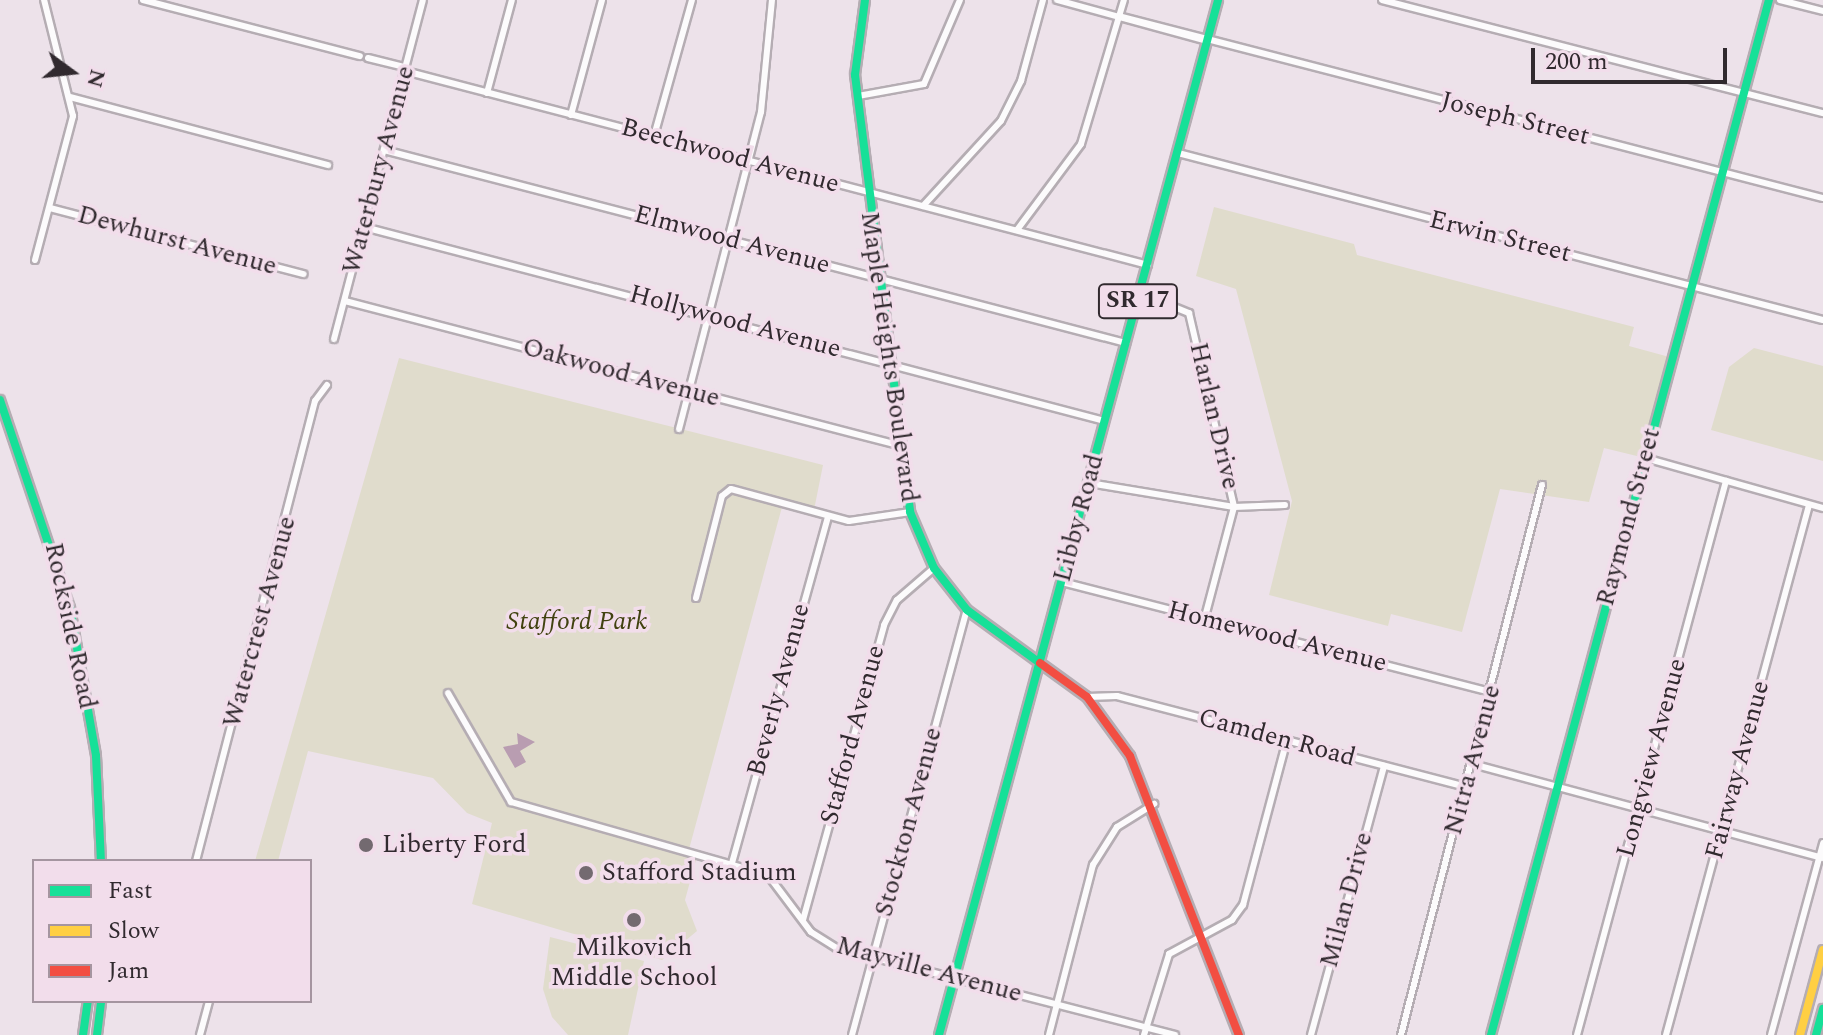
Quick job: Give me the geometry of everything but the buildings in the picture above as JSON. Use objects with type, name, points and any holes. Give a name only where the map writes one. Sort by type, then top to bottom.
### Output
[{"type":"main road","name":"Maple Heights Boulevard","points":[[865,0],[855,44],[866,192],[898,445],[910,512],[934,568],[967,610],[1087,697],[1154,804],[1239,1035]]},
{"type":"main road","name":"Libby Road","points":[[939,1035],[1218,0]]},
{"type":"main road","name":"Raymond Street","points":[[1491,1035],[1769,0]]},
{"type":"main road","name":"Rockside Road","points":[[0,400],[70,608],[96,756],[101,859]]},
{"type":"main road","points":[[1800,1035],[1823,950]]},
{"type":"main road","points":[[83,1035],[88,1003]]},
{"type":"main road","points":[[97,1035],[101,1003]]},
{"type":"main road","points":[[1816,1035],[1823,1009]]},
{"type":"street","points":[[35,260],[72,125],[70,97],[44,0]]},
{"type":"street","name":"Beechwood Avenue","points":[[143,0],[1148,265]]},
{"type":"street","name":"Waterbury Avenue","points":[[334,339],[423,0]]},
{"type":"street","points":[[487,93],[512,0]]},
{"type":"street","points":[[571,115],[602,0]]},
{"type":"street","points":[[654,136],[692,0]]},
{"type":"street","points":[[679,429],[749,161],[772,0]]},
{"type":"street","points":[[858,96],[924,84],[960,0]]},
{"type":"street","points":[[923,206],[1001,121],[1021,81],[1043,0]]},
{"type":"street","name":"Joseph Street","points":[[1057,0],[1823,198]]},
{"type":"street","points":[[1017,230],[1081,144],[1122,17],[1124,0]]},
{"type":"street","points":[[1382,0],[1823,113]]},
{"type":"street","points":[[1780,0],[1823,11]]},
{"type":"street","points":[[70,97],[328,165]]},
{"type":"street","name":"Elmwood Avenue","points":[[384,150],[1126,343]]},
{"type":"street","name":"Erwin Street","points":[[1178,153],[1823,320]]},
{"type":"street","name":"Dewhurst Avenue","points":[[50,208],[304,274]]},
{"type":"street","name":"Hollywood Avenue","points":[[364,227],[1105,421]]},
{"type":"street","name":"Harlan Drive","points":[[1140,293],[1189,313],[1234,507],[1205,617]]},
{"type":"street","name":"Oakwood Avenue","points":[[345,301],[898,445]]},
{"type":"street","name":"Watercrest Avenue","points":[[197,859],[315,401],[327,385]]},
{"type":"street","points":[[1645,458],[1823,508]]},
{"type":"street","name":"Longview Avenue","points":[[1577,1035],[1726,481]]},
{"type":"street","points":[[1089,483],[1234,507],[1285,505]]},
{"type":"street","name":"Nitra Avenue","points":[[1401,1035],[1542,485]]},
{"type":"street","points":[[696,598],[727,491],[828,517],[863,522],[910,512]]},
{"type":"street","name":"Fairway Avenue","points":[[1666,1035],[1809,505]]},
{"type":"street","name":"Beverly Avenue","points":[[732,863],[828,517]]},
{"type":"street","name":"Stafford Avenue","points":[[803,920],[884,625],[897,600],[934,568]]},
{"type":"street","name":"Homewood Avenue","points":[[1062,582],[1491,692]]},
{"type":"street","name":"Stockton Avenue","points":[[852,1035],[967,610]]},
{"type":"street","name":"Mayville Avenue","points":[[448,693],[511,802],[768,875],[820,940],[954,980],[1057,1004],[1145,1031],[1175,1035]]},
{"type":"street","name":"Camden Road","points":[[1087,697],[1117,696],[1466,787]]},
{"type":"street","points":[[1145,1031],[1169,954],[1232,920],[1243,905],[1287,740]]},
{"type":"street","points":[[1472,764],[1821,857]]},
{"type":"street","name":"Milan Drive","points":[[1311,1035],[1384,766]]},
{"type":"street","points":[[1049,1035],[1093,865],[1117,827],[1154,804]]},
{"type":"street","points":[[1771,1035],[1823,843]]},
{"type":"street","points":[[200,1035],[208,1003]]},
{"type":"green space","points":[[1214,207],[1354,244],[1357,255],[1634,327],[1629,346],[1673,358],[1645,458],[1604,448],[1589,502],[1500,489],[1462,632],[1391,614],[1388,626],[1269,595],[1292,501],[1236,289],[1196,276]]},
{"type":"green space","points":[[1754,348],[1823,366],[1823,461],[1711,430],[1729,367]]},
{"type":"green space","name":"Stafford Park","points":[[399,358],[823,465],[813,515],[782,507],[688,853],[697,856],[685,900],[697,931],[662,960],[472,904],[492,823],[467,813],[433,778],[308,751],[279,859],[256,859]]},
{"type":"green space","points":[[550,937],[644,961],[628,1035],[568,1035],[552,1017],[543,989]]},
{"type":"shaded area","points":[[517,733],[535,742],[520,751],[526,762],[515,768],[503,747],[518,744]]},
{"type":"traffic: fast","points":[[865,0],[855,75],[910,512],[934,568],[967,610],[1040,663]]},
{"type":"traffic: fast","points":[[939,1035],[1218,0]]},
{"type":"traffic: fast","points":[[1491,1035],[1769,0]]},
{"type":"traffic: fast","points":[[0,400],[70,608],[96,756],[101,859]]},
{"type":"traffic: fast","points":[[83,1035],[88,1003]]},
{"type":"traffic: fast","points":[[97,1035],[101,1003]]},
{"type":"traffic: fast","points":[[1816,1035],[1823,1009]]},
{"type":"traffic: slow","points":[[1800,1035],[1823,950]]},
{"type":"traffic: jam","points":[[1040,663],[1087,697],[1130,756],[1239,1035]]},
{"type":"place","name":"Liberty Ford","points":[[366,845]]},
{"type":"place","name":"Stafford Stadium","points":[[586,873]]},
{"type":"place","name":"Milkovich Middle School","points":[[634,920]]}]
